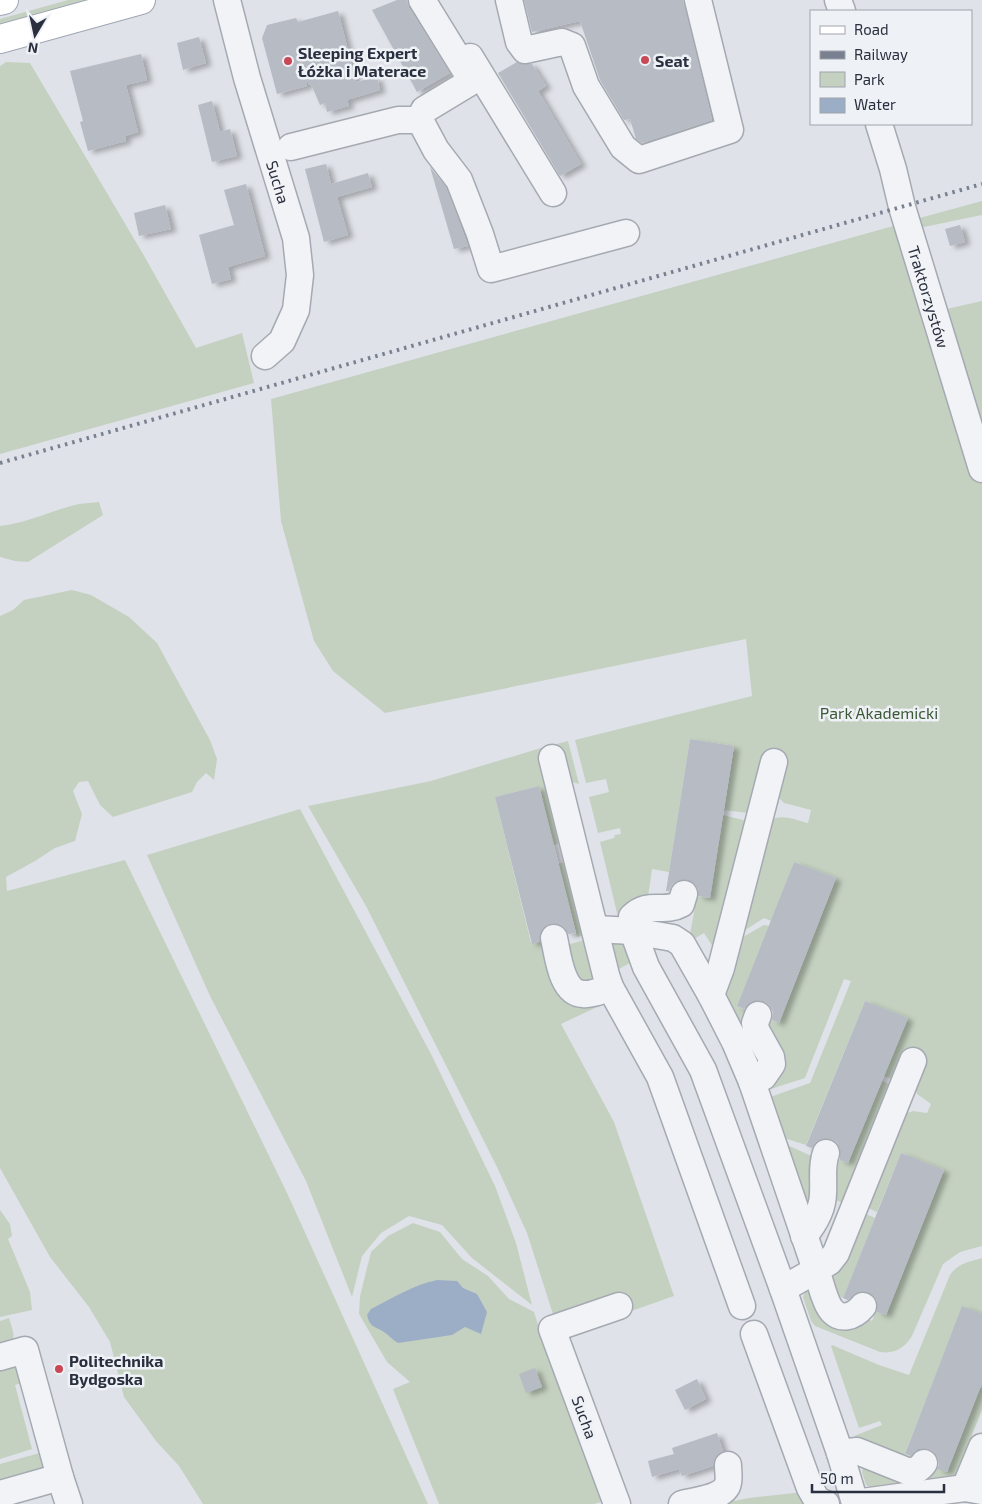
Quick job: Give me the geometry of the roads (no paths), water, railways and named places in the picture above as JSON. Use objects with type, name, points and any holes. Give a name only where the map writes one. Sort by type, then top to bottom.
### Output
[{"type":"main road","points":[[0,1],[4,0]]},
{"type":"main road","points":[[0,40],[141,0]]},
{"type":"street","name":"Sucha","points":[[227,0],[247,78],[296,238],[300,275],[296,310],[282,341],[265,356]]},
{"type":"street","points":[[422,0],[472,81],[424,110],[420,120],[436,150],[459,180],[491,269],[626,233]]},
{"type":"street","points":[[437,0],[553,193]]},
{"type":"street","points":[[509,0],[519,42],[525,50],[562,42],[572,46],[586,86],[623,147],[639,160],[730,130],[698,0]]},
{"type":"street","points":[[291,147],[398,120],[420,120]]},
{"type":"street","name":"Traktorzystów","points":[[879,125],[893,168],[902,207],[982,470]]},
{"type":"street","points":[[552,758],[610,987],[660,1077],[742,1306]]},
{"type":"street","points":[[711,995],[721,968],[774,762]]},
{"type":"street","points":[[684,894],[681,904],[676,907],[645,908],[638,911],[632,917],[633,931],[646,967],[703,1070],[783,1289],[840,1453],[852,1503],[974,1490],[982,1448]]},
{"type":"street","points":[[595,929],[633,931],[673,938],[682,944],[735,1042],[752,1082],[830,1308],[834,1313],[850,1316],[856,1314],[862,1306]]},
{"type":"street","points":[[554,938],[566,984],[574,992],[593,994],[610,987]]},
{"type":"street","points":[[752,1082],[764,1077],[772,1064],[771,1057],[756,1030],[755,1024],[758,1015]]},
{"type":"street","points":[[783,1289],[828,1262],[836,1253],[913,1061]]},
{"type":"street","points":[[804,1236],[813,1225],[822,1203],[823,1165],[826,1153]]},
{"type":"street","name":"Sucha","points":[[619,1306],[552,1329],[619,1503]]},
{"type":"street","points":[[754,1334],[810,1488],[817,1500],[826,1504]]},
{"type":"street","points":[[0,1357],[25,1350],[69,1504]]},
{"type":"street","points":[[840,1453],[857,1451],[907,1471],[914,1471],[924,1463]]},
{"type":"street","points":[[682,1504],[717,1495],[726,1486],[729,1476],[728,1465]]},
{"type":"street","points":[[0,1494],[60,1477]]},
{"type":"water","points":[[437,1280],[457,1281],[463,1288],[477,1294],[487,1312],[481,1334],[465,1327],[452,1335],[398,1343],[370,1322],[367,1315],[371,1309],[411,1288]]},
{"type":"railway","points":[[0,463],[982,184]]},
{"type":"place","name":"Seat","points":[[645,60]]},
{"type":"place","name":"Sleeping Expert Łóżka i Materace","points":[[288,61]]},
{"type":"place","name":"Politechnika Bydgoska","points":[[59,1369]]},
{"type":"park label","name":"Park Akademicki","points":[[879,712]]}]
